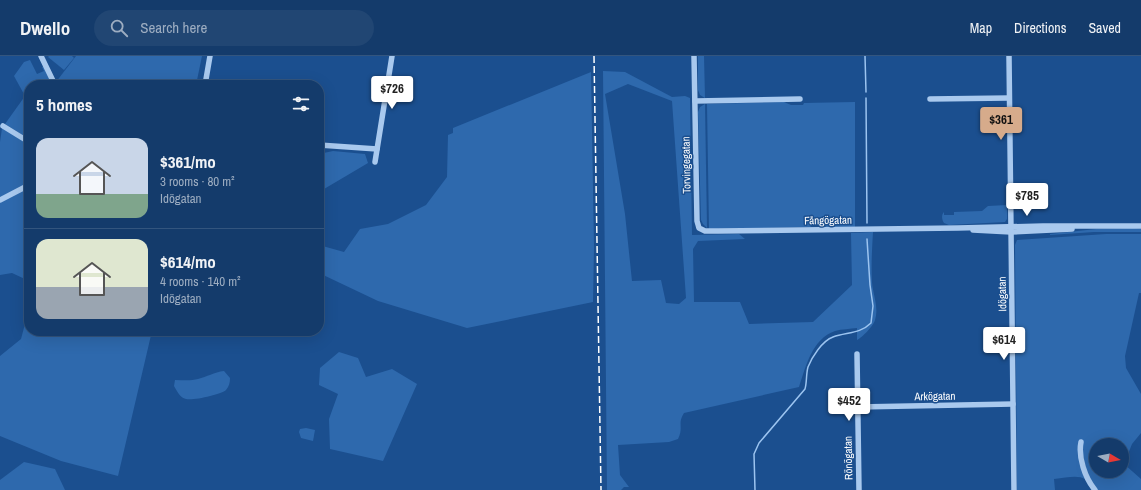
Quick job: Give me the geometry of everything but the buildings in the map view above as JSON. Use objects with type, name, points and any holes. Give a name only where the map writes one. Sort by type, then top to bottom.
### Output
[{"type":"street","points":[[41,56],[53,80]]},
{"type":"street","points":[[206,80],[210,56]]},
{"type":"street","points":[[375,162],[392,56]]},
{"type":"street","name":"Torvingegatan","points":[[694,56],[697,221],[699,228]]},
{"type":"street","name":"Idögatan","points":[[1009,56],[1014,490]]},
{"type":"street","points":[[930,99],[1010,98]]},
{"type":"street","points":[[695,101],[800,99]]},
{"type":"street","points":[[3,126],[24,139]]},
{"type":"street","points":[[324,145],[377,149]]},
{"type":"street","points":[[0,200],[24,188]]},
{"type":"street","name":"Fångögatan","points":[[699,228],[708,232],[958,228],[995,232],[1011,229],[1050,231],[1096,226],[1141,226]]},
{"type":"street","name":"Rönögatan","points":[[857,354],[859,490]]},
{"type":"street","name":"Arkögatan","points":[[858,407],[1013,404]]},
{"type":"street","points":[[1081,442],[1081,457],[1090,484],[1095,490]]},
{"type":"shaded area","points":[[72,56],[74,58],[64,70],[48,57]]},
{"type":"shaded area","points":[[76,56],[202,56],[197,80],[58,80]]},
{"type":"shaded area","points":[[698,56],[704,56],[705,98],[700,95],[698,90]]},
{"type":"shaded area","points":[[30,60],[37,74],[44,71],[42,67],[44,66],[51,80],[24,80],[24,94],[14,76],[24,62]]},
{"type":"shaded area","points":[[603,71],[625,72],[672,97],[685,96],[690,98],[692,235],[739,234],[745,239],[698,241],[693,249],[694,302],[740,302],[749,324],[813,322],[852,285],[851,233],[873,232],[872,276],[876,310],[875,320],[865,334],[859,339],[857,340],[857,328],[835,331],[821,340],[815,347],[807,362],[799,387],[684,413],[681,420],[680,435],[678,439],[669,442],[618,445],[620,475],[629,487],[624,487],[621,490],[607,490]],"holes":[[[628,84],[672,101],[686,298],[679,304],[666,303],[661,280],[632,281],[625,214],[605,94]]]},
{"type":"shaded area","points":[[591,72],[594,247],[593,302],[467,328],[378,301],[324,275],[324,246],[344,252],[360,229],[388,224],[426,205],[447,177],[448,135],[453,133],[453,128]]},
{"type":"shaded area","points":[[24,97],[24,136],[5,124]]},
{"type":"shaded area","points":[[784,102],[791,105],[803,105],[804,103],[855,102],[855,227],[826,227],[824,224],[813,224],[810,227],[709,229],[707,104]]},
{"type":"shaded area","points":[[705,104],[707,228],[701,220],[698,112],[700,107]]},
{"type":"shaded area","points":[[2,128],[24,141],[24,186],[0,198],[0,142]]},
{"type":"shaded area","points":[[333,151],[365,154],[368,163],[324,189],[324,153]]},
{"type":"shaded area","points":[[24,190],[24,279],[12,273],[0,275],[0,202]]},
{"type":"shaded area","points":[[1007,205],[1007,219],[1005,222],[949,225],[944,223],[942,219],[944,212],[944,215],[954,215],[954,212],[982,211],[988,206]]},
{"type":"shaded area","points":[[1096,229],[1141,229],[1141,232],[1094,232],[1050,235]]},
{"type":"shaded area","points":[[1106,234],[1141,234],[1141,293],[1139,293],[1125,356],[1126,368],[1141,394],[1141,433],[1132,444],[1129,452],[1129,438],[1089,438],[1089,478],[1129,478],[1129,468],[1141,479],[1141,490],[1097,490],[1088,480],[1073,477],[1054,479],[1055,490],[1017,490],[1015,245],[1017,240]]},
{"type":"shaded area","points":[[24,328],[24,336],[151,336],[118,476],[61,461],[0,436],[0,356],[21,339]]},
{"type":"shaded area","points":[[339,352],[358,358],[366,377],[392,369],[417,384],[383,461],[330,449],[329,419],[338,394],[319,385],[320,368]]},
{"type":"shaded area","points":[[224,371],[230,378],[229,386],[223,392],[213,395],[195,399],[186,399],[180,396],[174,386],[175,380],[195,380]]},
{"type":"shaded area","points":[[306,428],[315,430],[313,441],[301,438],[299,432],[300,429]]},
{"type":"shaded area","points":[[24,462],[55,469],[65,490],[0,490],[0,480]]},
{"type":"waterway","points":[[865,56],[866,92]]},
{"type":"waterway","points":[[866,98],[867,223]]},
{"type":"waterway","points":[[755,490],[754,454],[759,443],[805,389],[808,367],[815,354],[829,339],[838,335],[858,331],[867,327],[871,323],[873,306],[867,239]]},
{"type":"railway","points":[[594,56],[601,490]]}]
